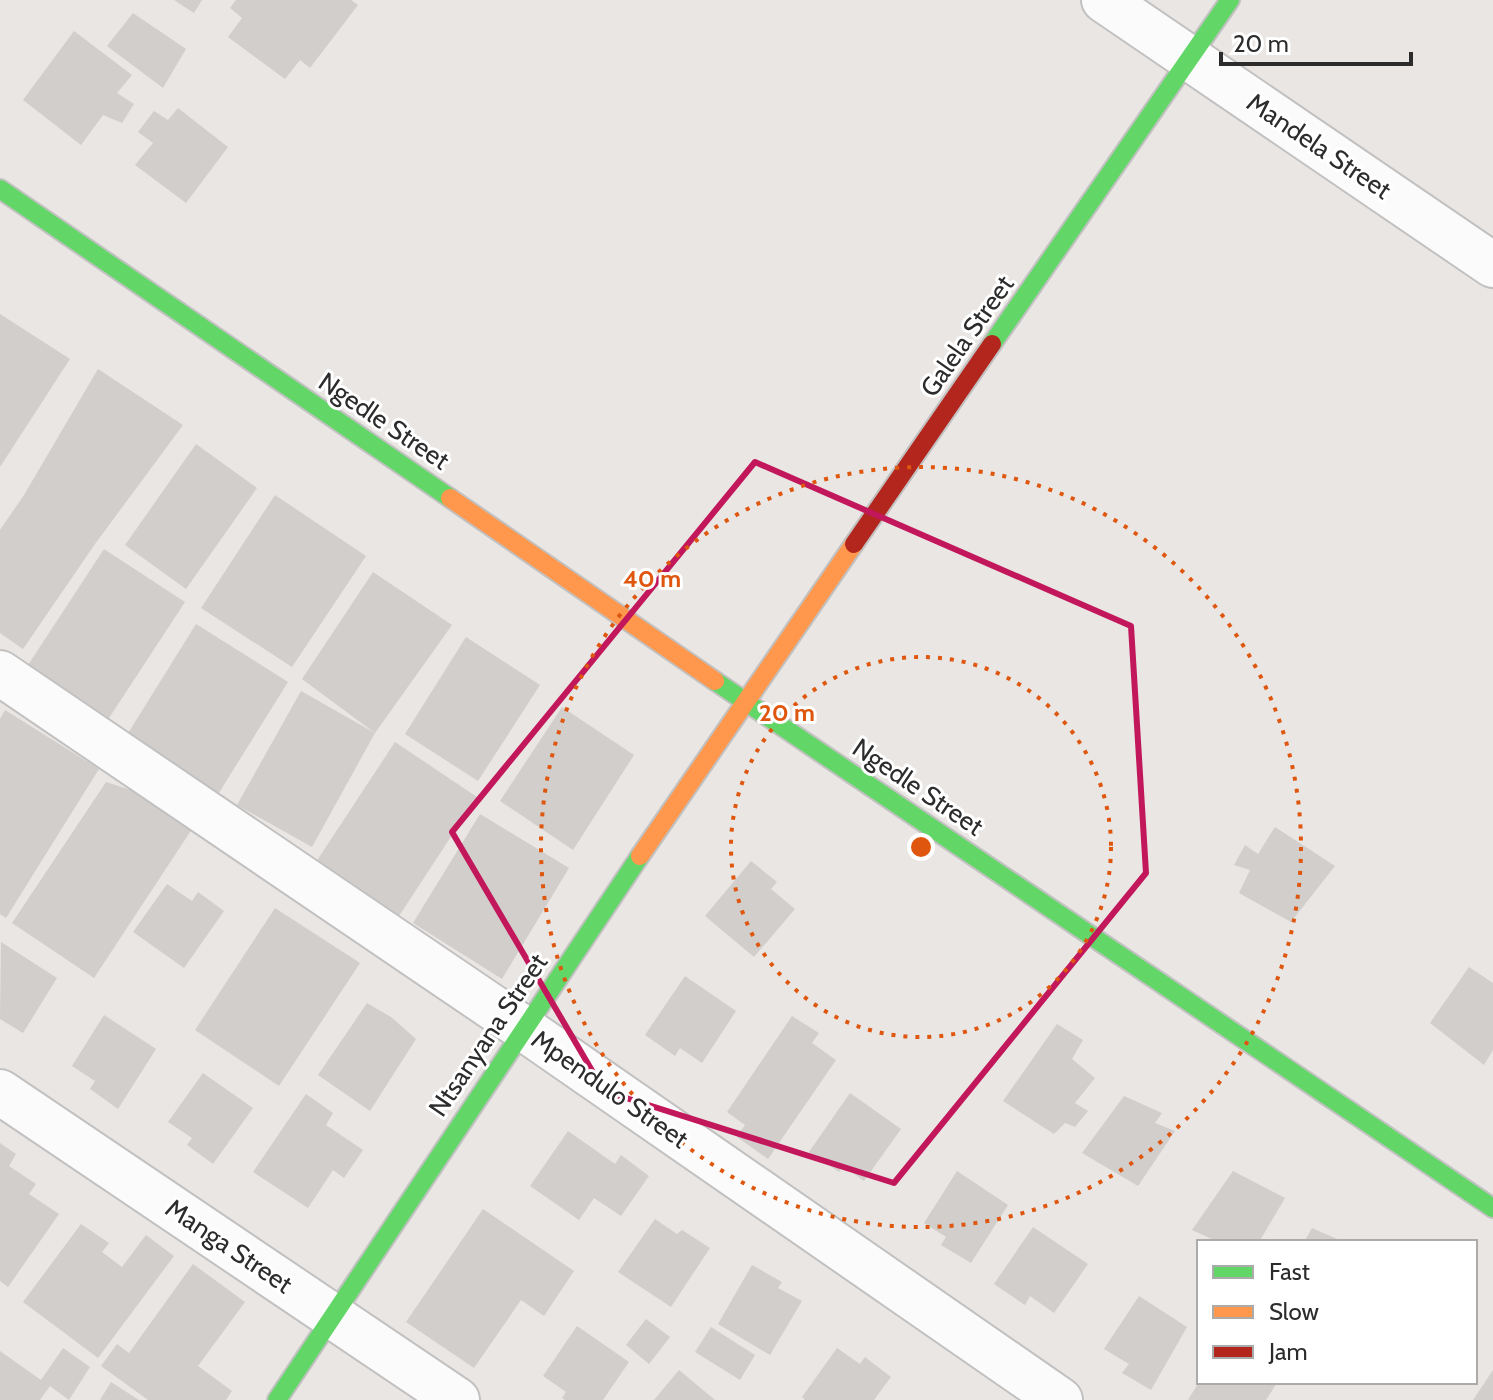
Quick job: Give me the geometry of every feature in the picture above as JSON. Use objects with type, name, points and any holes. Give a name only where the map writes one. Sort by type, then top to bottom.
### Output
[{"type":"street","name":"Mandela Street","points":[[1104,0],[1493,265]]},
{"type":"street","name":"Galela Street","points":[[745,701],[1230,0]]},
{"type":"street","name":"Ngedle Street","points":[[0,189],[745,701],[1493,1208]]},
{"type":"street","name":"Mpendulo Street","points":[[0,673],[523,1028],[1060,1400]]},
{"type":"street","name":"Ntsanyana Street","points":[[277,1400],[523,1028],[745,701]]},
{"type":"street","name":"Manga Street","points":[[0,1092],[457,1400]]},
{"type":"highlighted area","points":[[755,462],[1131,626],[1146,873],[894,1183],[604,1091],[452,832]]},
{"type":"building","points":[[174,0],[202,0],[194,13]]},
{"type":"building","points":[[236,0],[351,0],[358,5],[310,68],[300,60],[285,79],[228,37],[242,18],[230,8]]},
{"type":"building","points":[[133,13],[186,49],[163,88],[107,46]]},
{"type":"building","points":[[74,31],[132,75],[117,93],[134,104],[122,123],[103,115],[81,145],[23,100]]},
{"type":"building","points":[[178,108],[228,147],[186,203],[135,165],[153,143],[138,132],[154,111],[168,120]]},
{"type":"building","points":[[0,314],[70,359],[0,467]]},
{"type":"building","points":[[98,369],[183,425],[95,544],[23,649],[0,633],[0,530]]},
{"type":"building","points":[[196,444],[257,488],[186,589],[125,545]]},
{"type":"building","points":[[275,495],[366,556],[292,667],[201,608]]},
{"type":"building","points":[[104,549],[185,602],[109,718],[28,665]]},
{"type":"building","points":[[373,572],[452,625],[375,733],[302,679]]},
{"type":"building","points":[[196,624],[288,682],[217,796],[125,738]]},
{"type":"building","points":[[466,637],[540,685],[478,781],[405,734]]},
{"type":"building","points":[[301,691],[375,733],[312,847],[237,805]]},
{"type":"building","points":[[562,707],[634,755],[573,850],[500,801]]},
{"type":"building","points":[[5,710],[99,769],[6,918],[0,914],[0,719]]},
{"type":"building","points":[[395,742],[477,797],[399,916],[316,862]]},
{"type":"building","points":[[106,782],[134,791],[192,829],[94,978],[12,923]]},
{"type":"building","points":[[480,814],[569,868],[502,979],[413,923]]},
{"type":"building","points":[[1275,827],[1335,866],[1291,922],[1239,893],[1250,870],[1234,865],[1245,845],[1258,854]]},
{"type":"building","points":[[751,861],[777,882],[771,889],[795,909],[754,957],[705,916]]},
{"type":"building","points":[[167,884],[192,901],[198,892],[224,911],[184,968],[133,932]]},
{"type":"building","points":[[275,908],[360,963],[279,1086],[195,1030]]},
{"type":"building","points":[[1,942],[57,978],[23,1033],[0,1019]]},
{"type":"building","points":[[1469,967],[1493,983],[1493,1050],[1484,1065],[1430,1023]]},
{"type":"building","points":[[685,976],[736,1011],[702,1063],[680,1048],[675,1056],[645,1035]]},
{"type":"building","points":[[367,1003],[391,1017],[416,1039],[370,1111],[318,1075]]},
{"type":"building","points":[[104,1015],[156,1049],[118,1109],[90,1089],[95,1081],[72,1066]]},
{"type":"building","points":[[792,1016],[819,1033],[812,1043],[836,1060],[768,1159],[737,1137],[745,1125],[727,1112]]},
{"type":"building","points":[[1057,1024],[1083,1040],[1072,1059],[1095,1078],[1075,1103],[1088,1111],[1075,1127],[1065,1123],[1054,1134],[1003,1101]]},
{"type":"building","points":[[203,1073],[253,1108],[213,1164],[187,1145],[192,1138],[168,1122]]},
{"type":"building","points":[[850,1093],[901,1129],[864,1181],[843,1166],[839,1172],[809,1152]]},
{"type":"building","points":[[306,1094],[333,1113],[326,1125],[363,1150],[344,1178],[333,1170],[308,1208],[253,1172]]},
{"type":"building","points":[[1124,1096],[1162,1113],[1155,1123],[1175,1131],[1138,1186],[1082,1153]]},
{"type":"building","points":[[568,1131],[615,1164],[621,1155],[649,1176],[621,1216],[594,1198],[579,1220],[530,1186]]},
{"type":"building","points":[[0,1143],[16,1154],[9,1166],[36,1184],[29,1194],[59,1214],[8,1287],[0,1281]]},
{"type":"building","points":[[957,1171],[1008,1205],[971,1263],[941,1245],[946,1237],[924,1223]]},
{"type":"building","points":[[1233,1171],[1285,1198],[1260,1240],[1214,1240],[1192,1230]]},
{"type":"building","points":[[483,1209],[574,1271],[544,1316],[521,1300],[474,1368],[406,1322]]},
{"type":"building","points":[[655,1219],[677,1234],[682,1230],[710,1248],[671,1307],[618,1272]]},
{"type":"building","points":[[81,1224],[109,1243],[102,1252],[122,1267],[146,1235],[174,1256],[98,1358],[23,1302]]},
{"type":"building","points":[[1033,1227],[1088,1264],[1054,1313],[1030,1296],[1025,1305],[994,1284]]},
{"type":"building","points":[[1312,1228],[1339,1240],[1305,1240]]},
{"type":"building","points":[[193,1264],[245,1302],[198,1366],[232,1391],[226,1400],[148,1400],[101,1366],[117,1344],[129,1353]]},
{"type":"building","points":[[752,1265],[782,1282],[778,1288],[802,1301],[770,1355],[718,1324]]},
{"type":"building","points":[[1139,1296],[1187,1327],[1151,1390],[1122,1373],[1129,1364],[1104,1349]]},
{"type":"building","points":[[646,1319],[670,1337],[649,1364],[626,1345]]},
{"type":"building","points":[[577,1326],[629,1362],[603,1400],[565,1400],[562,1398],[566,1392],[543,1376]]},
{"type":"building","points":[[711,1327],[755,1355],[740,1380],[695,1352]]},
{"type":"building","points":[[63,1348],[90,1367],[69,1400],[50,1386],[40,1400],[0,1400],[0,1351],[41,1380]]},
{"type":"building","points":[[837,1348],[860,1364],[865,1357],[891,1377],[874,1400],[805,1400],[802,1397]]},
{"type":"building","points":[[679,1370],[715,1400],[654,1400]]},
{"type":"building","points":[[1493,1370],[1493,1400],[1473,1400]]},
{"type":"building","points":[[111,1382],[139,1400],[100,1400]]},
{"type":"building","points":[[1198,1384],[1276,1384],[1266,1400],[1188,1400]]},
{"type":"traffic: fast","points":[[992,344],[1230,0]]},
{"type":"traffic: fast","points":[[0,189],[450,498]]},
{"type":"traffic: fast","points":[[715,681],[1493,1208]]},
{"type":"traffic: fast","points":[[277,1400],[640,856]]},
{"type":"traffic: slow","points":[[450,498],[715,681]]},
{"type":"traffic: slow","points":[[640,856],[854,544]]},
{"type":"traffic: jam","points":[[854,544],[992,344]]}]
